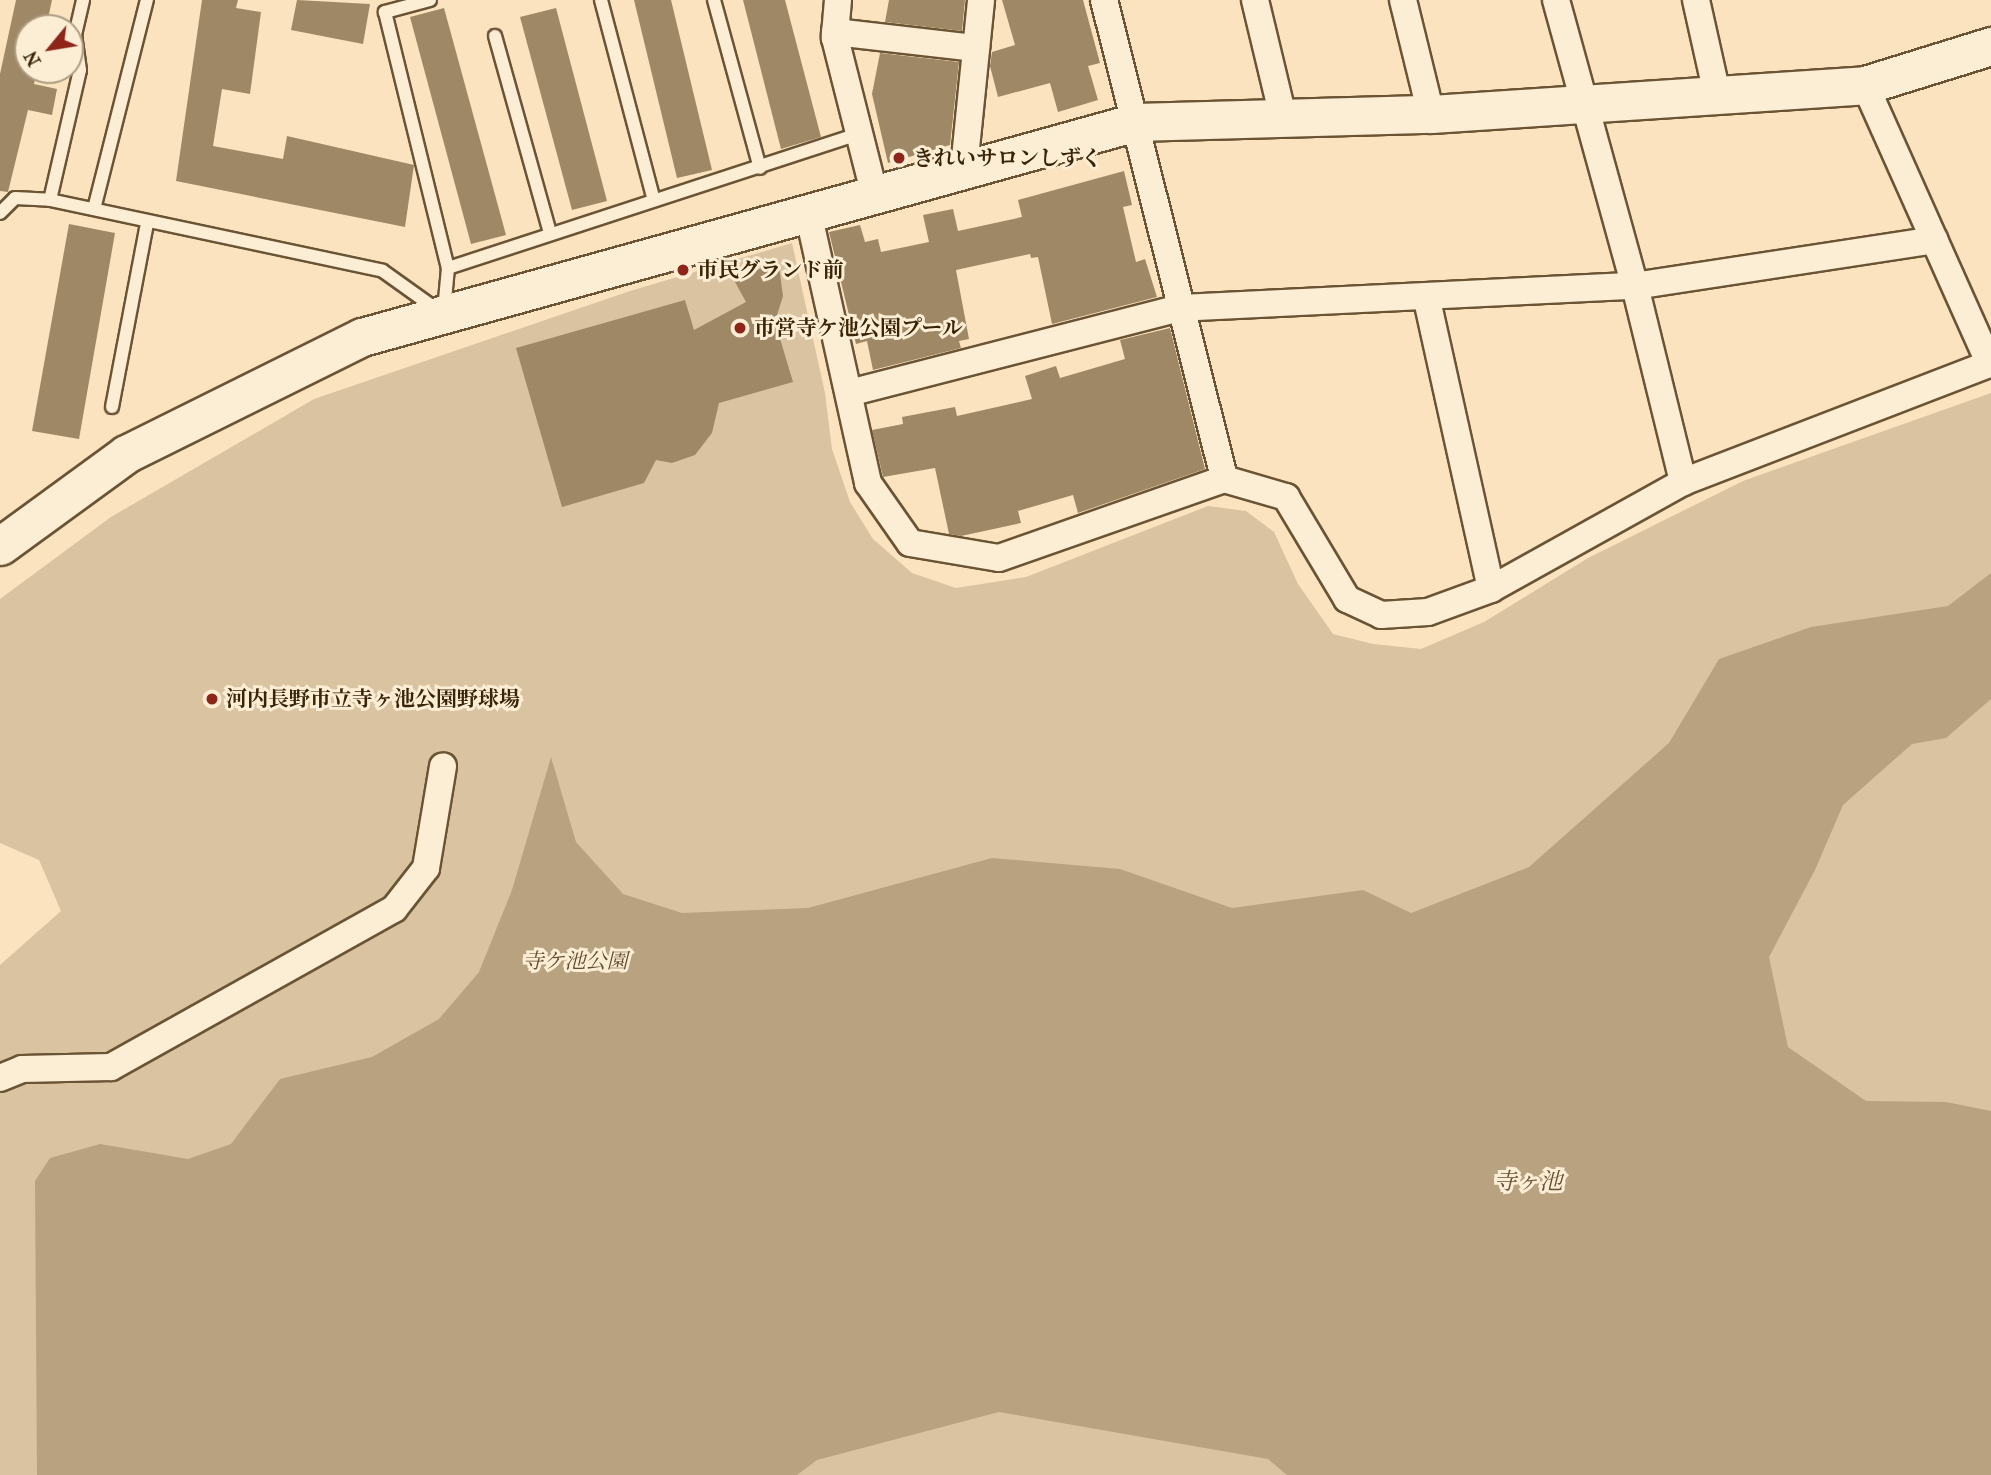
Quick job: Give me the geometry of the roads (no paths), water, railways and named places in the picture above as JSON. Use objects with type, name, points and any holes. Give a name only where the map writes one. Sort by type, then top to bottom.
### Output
[{"type":"street","points":[[838,0],[835,32],[874,192]]},
{"type":"street","points":[[964,168],[981,0]]},
{"type":"street","points":[[1104,0],[1224,479]]},
{"type":"street","points":[[1255,0],[1284,121]]},
{"type":"street","points":[[1403,0],[1431,114]]},
{"type":"street","points":[[1556,0],[1635,286],[1683,482]]},
{"type":"street","points":[[1696,0],[1717,94]]},
{"type":"street","points":[[835,32],[976,48]]},
{"type":"street","points":[[0,546],[126,454],[198,415],[362,337],[874,192],[1136,122],[1284,121],[1431,114],[1865,85],[1991,46]]},
{"type":"street","points":[[808,212],[868,484],[910,543],[999,558],[1224,479],[1286,497],[1347,599],[1381,614],[1428,612],[1491,589],[1683,482],[1990,363],[1865,85]]},
{"type":"street","points":[[849,393],[1179,308],[1427,300],[1635,286],[1934,240]]},
{"type":"street","points":[[1427,300],[1491,589]]},
{"type":"street","points":[[0,1078],[22,1069],[111,1067],[394,909],[426,868],[443,766]]},
{"type":"lane","points":[[50,200],[80,70],[75,34],[83,0]]},
{"type":"lane","points":[[94,209],[147,0]]},
{"type":"lane","points":[[429,0],[385,12],[448,268],[444,314]]},
{"type":"lane","points":[[601,0],[654,200]]},
{"type":"lane","points":[[714,0],[760,168]]},
{"type":"lane","points":[[495,36],[550,233]]},
{"type":"lane","points":[[448,268],[859,134]]},
{"type":"lane","points":[[0,213],[15,198],[50,200],[147,223],[383,271],[444,314]]},
{"type":"lane","points":[[112,407],[147,223]]},
{"type":"water","name":"寺ヶ池","points":[[1991,573],[1991,699],[1946,738],[1912,744],[1843,805],[1815,870],[1769,957],[1788,1047],[1866,1101],[1946,1102],[1991,1111],[1991,1475],[1287,1475],[1268,1459],[999,1412],[817,1460],[797,1475],[37,1475],[35,1181],[50,1158],[100,1144],[188,1159],[231,1144],[280,1079],[372,1057],[439,1019],[479,972],[512,890],[551,757],[576,842],[623,894],[682,913],[808,908],[992,858],[1120,869],[1232,908],[1363,890],[1411,913],[1529,867],[1669,743],[1719,659],[1811,627],[1948,606]]},
{"type":"place","name":"きれいサロンしずく","points":[[899,158]]},
{"type":"place","name":"市民グランド前","points":[[683,270]]},
{"type":"place","name":"市営寺ケ池公園プール","points":[[740,328]]},
{"type":"place","name":"河内長野市立寺ヶ池公園野球場","points":[[212,699]]},
{"type":"park label","name":"寺ケ池公園","points":[[575,961]]}]
